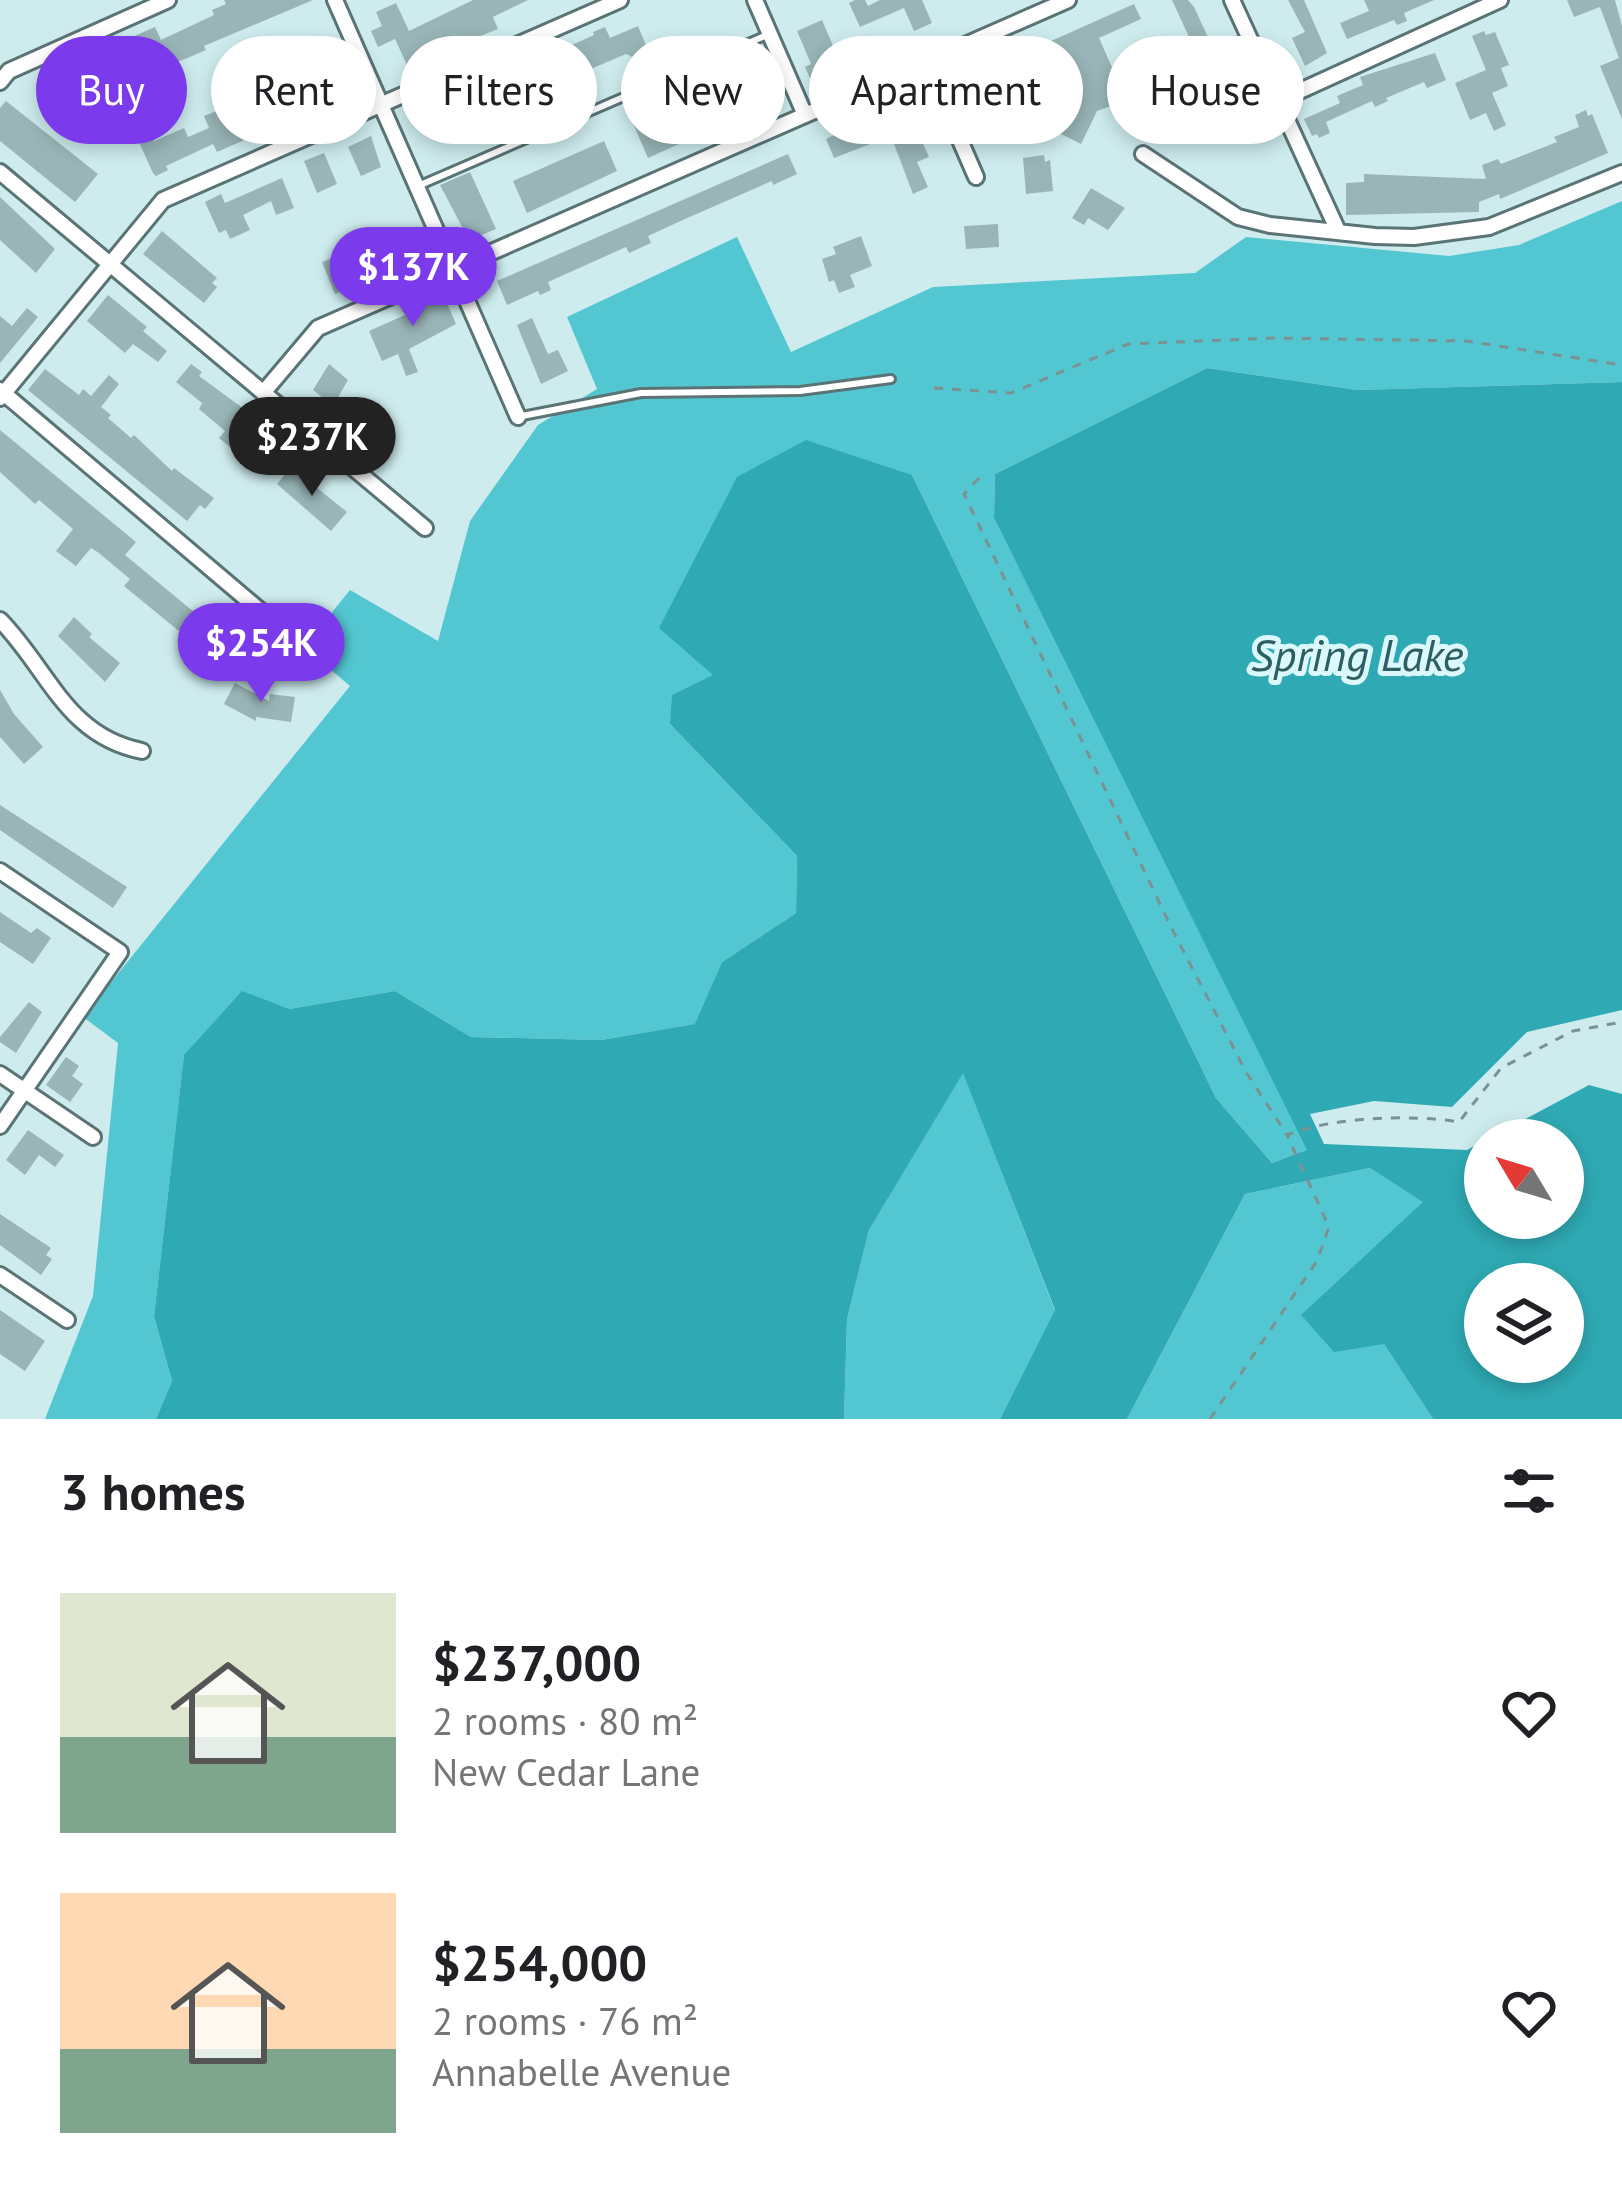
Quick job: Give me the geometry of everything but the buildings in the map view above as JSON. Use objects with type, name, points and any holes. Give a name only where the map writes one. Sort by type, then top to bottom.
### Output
[{"type":"street","points":[[1,79],[9,71],[168,0]]},
{"type":"street","points":[[335,0],[518,417]]},
{"type":"street","points":[[283,630],[1,394],[164,200],[620,0]]},
{"type":"street","points":[[755,0],[805,115]]},
{"type":"street","points":[[986,36],[1068,0]]},
{"type":"street","points":[[1232,0],[1249,36]]},
{"type":"street","points":[[1304,89],[1500,0]]},
{"type":"street","points":[[263,393],[318,328],[809,113]]},
{"type":"street","points":[[962,144],[976,177]]},
{"type":"street","points":[[1299,144],[1338,231]]},
{"type":"street","points":[[1143,154],[1238,217],[1270,226],[1414,237],[1489,227],[1622,173]]},
{"type":"street","points":[[0,172],[425,528]]},
{"type":"street","points":[[0,620],[69,710],[117,746],[142,751]]},
{"type":"street","points":[[0,871],[120,952],[0,1126]]},
{"type":"street","points":[[0,1074],[93,1137]]},
{"type":"street","points":[[0,1275],[67,1320]]},
{"type":"lane","points":[[418,187],[770,34]]},
{"type":"lane","points":[[518,417],[641,393],[800,392],[891,379]]},
{"type":"path","points":[[934,388],[1011,393],[1128,344],[1274,338],[1466,340],[1622,365]]},
{"type":"path","points":[[979,478],[964,494],[1171,928],[1246,1072],[1295,1150],[1329,1226],[1317,1262],[1210,1419]]},
{"type":"path","points":[[1287,1135],[1323,1123],[1419,1116],[1459,1122],[1502,1068],[1573,1031],[1622,1022]]},
{"type":"shaded area","points":[[1622,201],[1622,382],[1358,390],[1207,368],[995,474],[994,518],[1308,1150],[1272,1163],[1216,1098],[912,475],[670,724],[797,856],[796,913],[722,962],[696,1024],[601,1040],[471,1037],[395,991],[289,1009],[184,1056],[154,1316],[172,1381],[156,1419],[45,1419],[93,1296],[118,1043],[83,1017],[350,686],[304,647],[350,590],[438,641],[470,521],[538,425],[597,389],[567,317],[737,237],[791,352],[933,287],[1195,273],[1246,237],[1449,256],[1519,245]]},
{"type":"shaded area","points":[[963,1072],[1055,1311],[1000,1419],[844,1419],[847,1319],[869,1230]]},
{"type":"shaded area","points":[[1370,1168],[1424,1201],[1384,1344],[1433,1419],[1127,1419],[1245,1194]]},
{"type":"water","name":"Spring Lake","points":[[1207,368],[1358,390],[1622,382],[1622,1010],[1527,1032],[1452,1107],[1374,1101],[1310,1114],[1324,1144],[1464,1150],[1464,1239],[1584,1239],[1584,1119],[1525,1119],[1589,1085],[1622,1094],[1622,1419],[1433,1419],[1384,1344],[1334,1352],[1301,1315],[1423,1202],[1370,1168],[1245,1194],[1127,1419],[1000,1419],[1055,1310],[963,1073],[869,1230],[847,1319],[844,1419],[156,1419],[172,1381],[154,1316],[184,1055],[242,991],[289,1009],[395,991],[471,1037],[601,1040],[695,1024],[722,962],[796,913],[797,856],[670,724],[672,695],[713,675],[659,628],[737,477],[806,440],[912,475],[1216,1098],[1272,1163],[1307,1150],[994,518],[995,474]]}]
